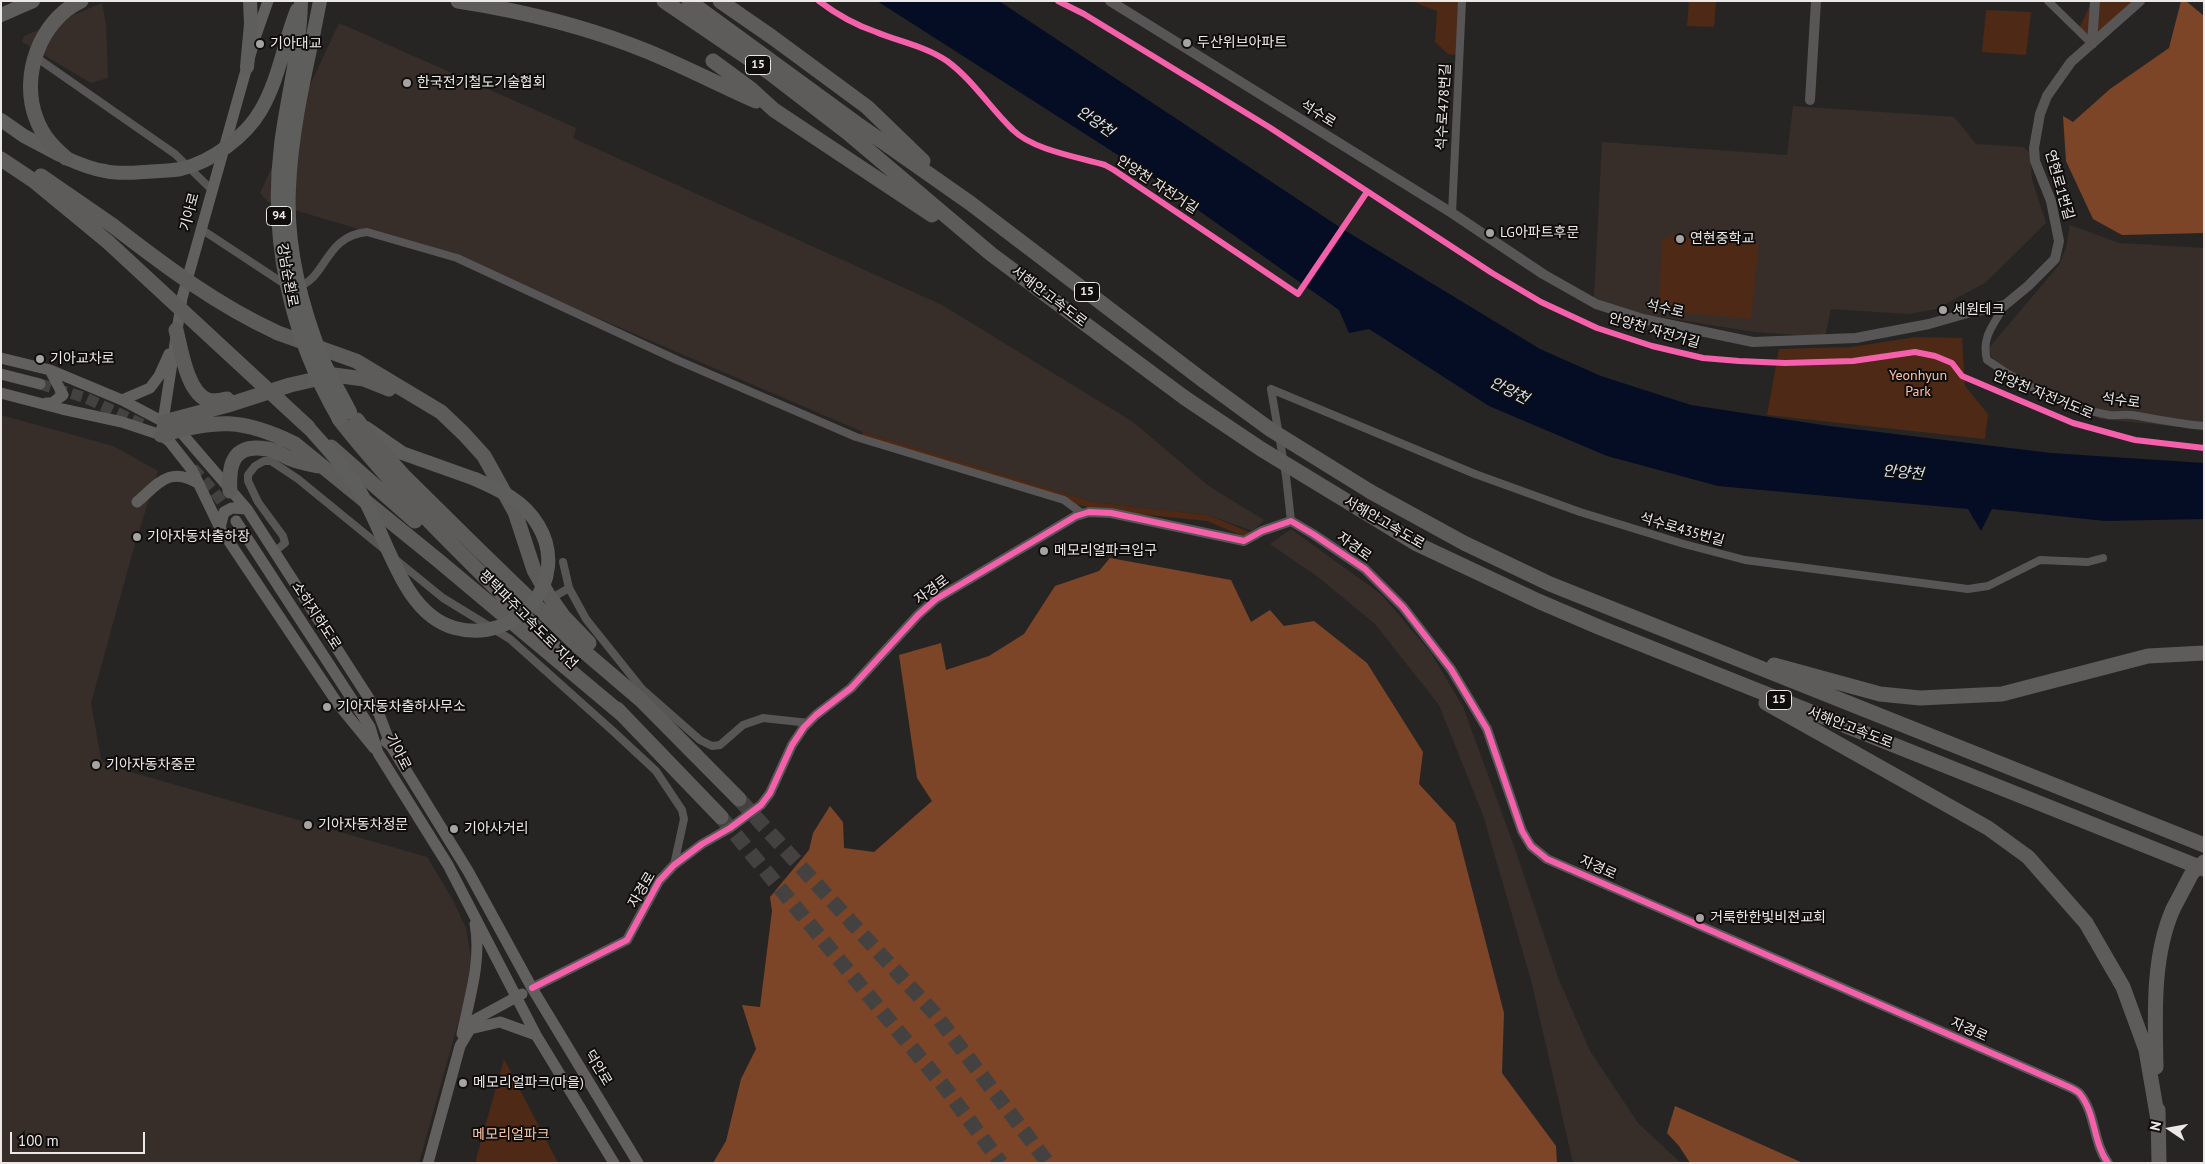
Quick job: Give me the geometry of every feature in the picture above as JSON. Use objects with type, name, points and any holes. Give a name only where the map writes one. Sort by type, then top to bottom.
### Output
[{"type":"highway","points":[[1,15],[33,1]]},
{"type":"highway","points":[[66,158],[51,145],[35,117],[31,82],[38,46],[47,30],[66,9],[81,1]]},
{"type":"highway","points":[[247,67],[252,24],[250,1]]},
{"type":"highway","name":"강남순환로","points":[[320,1],[294,136],[288,189],[290,222],[299,283],[308,319],[323,360],[349,417]]},
{"type":"highway","points":[[458,1],[501,8],[578,27],[648,52],[702,75],[774,110]]},
{"type":"highway","name":"서해안고속도로","points":[[664,1],[852,128],[970,203],[1271,430],[1371,492],[1464,543],[1524,572],[1720,652],[2204,845]]},
{"type":"highway","name":"서해안고속도로","points":[[689,1],[852,128],[991,254],[1185,398],[1261,449],[1417,544],[1538,601],[1717,675],[2204,869]]},
{"type":"highway","points":[[720,1],[867,107],[970,203]]},
{"type":"highway","points":[[1,120],[24,136],[87,167],[107,172],[146,172],[182,169],[222,150],[245,133],[261,110],[275,81],[290,28],[301,2]]},
{"type":"highway","name":"강남순환로","points":[[301,2],[300,28],[281,145],[278,182],[279,221],[289,299],[297,330],[321,388],[349,417]]},
{"type":"highway","points":[[713,61],[774,110],[991,254]]},
{"type":"highway","points":[[1,147],[112,225],[185,281],[228,307],[278,333],[356,360],[441,412],[484,456],[499,481],[515,512],[534,570],[547,593],[564,617],[640,700]]},
{"type":"highway","points":[[1,159],[34,182],[108,242],[308,427],[447,549],[470,562]]},
{"type":"highway","points":[[176,330],[185,369],[196,392],[208,400],[221,400],[258,394],[334,375],[364,379],[441,412]]},
{"type":"highway","points":[[162,428],[258,394]]},
{"type":"highway","points":[[308,427],[348,473],[364,498],[404,583],[417,601],[437,620],[447,625],[474,631],[487,631],[509,624],[525,612],[535,601],[546,576],[547,558],[544,537],[531,515],[504,492],[475,479],[402,453],[349,417]]},
{"type":"highway","name":"평택파주고속도로 지선","points":[[349,417],[373,463],[411,504],[624,716],[722,817]]},
{"type":"highway","name":"평택파주고속도로 지선","points":[[349,417],[403,475],[478,549],[580,648],[640,700],[739,798]]},
{"type":"highway","points":[[162,428],[179,430],[221,422],[247,426],[276,434],[295,444],[321,467],[439,560],[624,716]]},
{"type":"highway","points":[[230,491],[228,476],[232,461],[237,454],[251,448],[269,449],[290,459],[321,467]]},
{"type":"highway","points":[[1720,652],[1880,694],[1920,698],[2002,694],[2148,656],[2204,653]]},
{"type":"highway","points":[[1717,675],[1988,828],[2028,858],[2086,923],[2123,987],[2146,1050],[2158,1120]]},
{"type":"highway","points":[[2160,1163],[2156,1004],[2160,947],[2165,927],[2173,909],[2192,873],[2204,862]]},
{"type":"main road","name":"기아로","points":[[162,428],[182,298],[247,67],[268,1]]},
{"type":"main road","points":[[122,400],[150,388],[159,376],[173,348]]},
{"type":"main road","points":[[1,358],[50,370],[122,400],[162,428],[192,470],[220,528],[338,704],[378,753]]},
{"type":"main road","points":[[36,402],[52,404],[63,395],[50,370]]},
{"type":"main road","points":[[1,374],[40,384]]},
{"type":"main road","points":[[1,393],[122,422],[162,428]]},
{"type":"main road","points":[[179,430],[247,509],[379,714],[391,746]]},
{"type":"main road","points":[[137,502],[156,485],[170,476],[181,475],[199,484]]},
{"type":"main road","points":[[220,528],[224,512],[232,508],[247,509]]},
{"type":"main road","name":"소하지하도로","points":[[236,521],[370,727]]},
{"type":"main road","name":"기아로","points":[[370,727],[391,746],[468,871],[532,988]]},
{"type":"main road","name":"기아로","points":[[370,727],[378,753],[448,865],[517,997]]},
{"type":"main road","points":[[428,1163],[460,1046],[473,978],[478,938],[472,910]]},
{"type":"main road","points":[[460,1046],[476,1019],[532,988]]},
{"type":"main road","name":"덕안로","points":[[532,988],[638,1163]]},
{"type":"main road","points":[[517,997],[536,1035],[614,1163]]},
{"type":"main road","points":[[470,1029],[500,1022],[536,1035]]},
{"type":"street","name":"석수로","points":[[1110,1],[1452,213],[1543,274],[1596,304],[1643,319],[1744,340],[1772,341],[1856,338],[1929,324],[1971,312],[2005,306]]},
{"type":"street","name":"석수로478번길","points":[[1452,213],[1462,1]]},
{"type":"street","points":[[1810,100],[1816,1]]},
{"type":"street","points":[[2048,1],[2092,44]]},
{"type":"street","points":[[2092,44],[2095,1]]},
{"type":"street","name":"연현로1번길","points":[[2005,306],[2055,259],[2059,241],[2058,228],[2051,201],[2035,161],[2034,148],[2037,131],[2047,96],[2072,62],[2140,1]]},
{"type":"street","points":[[40,60],[175,154],[212,190]]},
{"type":"street","points":[[201,229],[286,284],[296,288],[307,284],[334,247],[355,233],[367,232],[457,258],[677,360],[856,437],[1064,500],[1083,514]]},
{"type":"street","name":"석수로","points":[[2005,306],[1986,338],[1984,348],[1987,360],[2005,372],[2072,405],[2109,415],[2129,415],[2204,426]]},
{"type":"street","name":"석수로435번길","points":[[1291,521],[1286,476],[1271,389],[1475,474],[1580,512],[1684,544],[1745,560],[1968,589],[1988,586],[2040,560],[2088,562],[2103,558]]},
{"type":"street","points":[[274,552],[285,542],[283,536],[258,502],[248,481],[248,475],[255,466],[264,461],[271,461],[298,479],[443,598],[510,639],[656,771],[682,810],[684,819],[674,865]]},
{"type":"street","name":"자경로","points":[[532,988],[627,940],[659,881],[674,865],[702,844],[730,828],[761,805],[770,793],[792,745],[808,723],[850,688],[918,615],[936,599],[1076,516],[1083,514],[1111,513],[1244,541],[1262,530],[1291,521],[1314,534],[1365,569],[1403,607],[1451,669],[1487,729],[1522,831],[1531,846],[1547,859],[2060,1083],[2080,1094],[2091,1116],[2098,1144],[2108,1163]]},
{"type":"street","points":[[564,562],[569,588],[586,619],[642,689],[700,740],[712,746],[720,745],[743,725],[763,718],[808,723]]},
{"type":"street","points":[[557,595],[569,588]]},
{"type":"street","points":[[510,639],[517,634]]},
{"type":"shaded area","points":[[2181,1],[2186,1],[2204,16],[2204,233],[2122,235],[2093,219],[2066,161],[2063,116],[2073,122],[2110,89],[2169,48]]},
{"type":"shaded area","points":[[102,3],[106,24],[108,78],[91,83],[22,42],[24,36]]},
{"type":"shaded area","points":[[339,23],[576,128],[573,138],[942,305],[1133,422],[1210,487],[1264,520],[1253,531],[1208,515],[1093,502],[863,432],[465,261],[268,202],[260,193]]},
{"type":"shaded area","points":[[1793,106],[1954,117],[1976,144],[2023,147],[2030,153],[2032,180],[2046,223],[1985,283],[1936,309],[1908,314],[1831,309],[1825,337],[1755,332],[1642,314],[1594,298],[1602,142],[1787,155]]},
{"type":"shaded area","points":[[2070,225],[2119,243],[2204,248],[2204,429],[2100,419],[1995,363],[1988,349],[2059,265],[2066,248]]},
{"type":"shaded area","points":[[1,415],[113,446],[158,471],[134,547],[91,703],[101,759],[106,765],[427,857],[453,900],[466,928],[471,959],[465,998],[419,1163],[1,1163]]},
{"type":"shaded area","points":[[1291,529],[1382,595],[1431,653],[1463,707],[1514,846],[1559,980],[1590,1051],[1638,1123],[1681,1163],[1573,1163],[1531,980],[1483,815],[1439,705],[1375,624],[1318,577],[1270,544]]},
{"type":"shaded area","points":[[1110,558],[1231,580],[1251,622],[1270,610],[1284,626],[1314,621],[1367,663],[1423,752],[1419,784],[1455,823],[1504,1013],[1502,1073],[1556,1146],[1557,1163],[713,1163],[726,1141],[741,1079],[756,1049],[742,1005],[760,1007],[772,911],[770,897],[809,850],[813,833],[830,806],[843,822],[844,848],[874,852],[932,801],[917,778],[899,655],[941,643],[946,670],[989,656],[1024,634],[1055,586],[1099,571]]},
{"type":"shaded area","points":[[1675,1106],[1803,1163],[1690,1163],[1679,1146],[1667,1133]]},
{"type":"green space","points":[[1411,1],[1460,1],[1456,55],[1448,54],[1435,42],[1437,11]]},
{"type":"green space","points":[[1689,1],[1716,1],[1714,27],[1687,26]]},
{"type":"green space","points":[[2092,1],[2140,1],[2092,44],[2078,31]]},
{"type":"green space","points":[[1986,10],[2031,12],[2026,55],[1982,52]]},
{"type":"green space","points":[[1669,236],[1759,243],[1751,319],[1658,310],[1662,241]]},
{"type":"green space","name":"Yeonhyun Park","points":[[1916,337],[1962,338],[1965,386],[1988,414],[1985,439],[1767,415],[1779,349],[1851,347]]},
{"type":"green space","points":[[863,432],[1093,502],[1208,515],[1254,534],[1245,536],[1207,521],[1099,510],[1079,505],[861,440]]},
{"type":"green space","name":"메모리얼파크","points":[[504,1059],[558,1163],[475,1163]]},
{"type":"water","name":"안양천","points":[[877,1],[999,1],[1341,228],[1540,349],[1601,376],[1691,405],[1829,426],[2051,453],[2204,463],[2204,519],[2105,521],[1992,509],[1981,531],[1968,509],[1718,486],[1607,456],[1489,406],[1369,329],[1349,333],[1339,310],[1143,171]]},
{"type":"tunnel","points":[[40,384],[86,398],[144,425]]},
{"type":"tunnel","points":[[193,468],[213,490],[236,521]]},
{"type":"tunnel","points":[[739,799],[935,1014],[1048,1163]]},
{"type":"tunnel","points":[[721,817],[946,1089],[1001,1163]]},
{"type":"cycle path","name":"안양천 자전거길","points":[[819,1],[839,15],[861,26],[939,56],[965,77],[1013,130],[1022,137],[1044,148],[1105,165],[1114,170],[1298,294],[1367,192]]},
{"type":"cycle path","name":"안양천 자전거길","points":[[1058,1],[1084,14],[1269,127],[1492,273],[1541,302],[1597,328],[1652,346],[1703,358],[1739,361],[1785,363],[1853,361],[1915,352],[1935,356],[1952,363],[1962,376],[2073,423],[2135,440],[2204,448]]},
{"type":"cycle path","points":[[532,988],[627,940],[659,881],[674,865],[702,844],[730,828],[761,805],[770,793],[792,745],[804,727],[816,715],[851,688],[918,615],[936,599],[1076,516],[1089,512],[1111,513],[1244,541],[1262,531],[1291,521],[1365,569],[1403,607],[1451,669],[1487,729],[1522,831],[1531,846],[1547,859],[2073,1089],[2080,1094],[2089,1110],[2100,1147],[2108,1163]]},
{"type":"place","name":"두산위브아파트","points":[[1187,43]]},
{"type":"place","name":"기아대교","points":[[260,44]]},
{"type":"place","name":"한국전기철도기술협회","points":[[407,83]]},
{"type":"place","name":"LG아파트후문","points":[[1490,233]]},
{"type":"place","name":"연현중학교","points":[[1680,239]]},
{"type":"place","name":"세원테크","points":[[1943,310]]},
{"type":"place","name":"기아교차로","points":[[40,359]]},
{"type":"place","name":"기아자동차출하장","points":[[137,537]]},
{"type":"place","name":"메모리얼파크입구","points":[[1044,551]]},
{"type":"place","name":"기아자동차출하사무소","points":[[327,707]]},
{"type":"place","name":"기아자동차중문","points":[[96,765]]},
{"type":"place","name":"기아자동차정문","points":[[308,825]]},
{"type":"place","name":"기아사거리","points":[[454,829]]},
{"type":"place","name":"거룩한한빛비젼교회","points":[[1700,918]]},
{"type":"place","name":"메모리얼파크(마을)","points":[[463,1083]]}]
